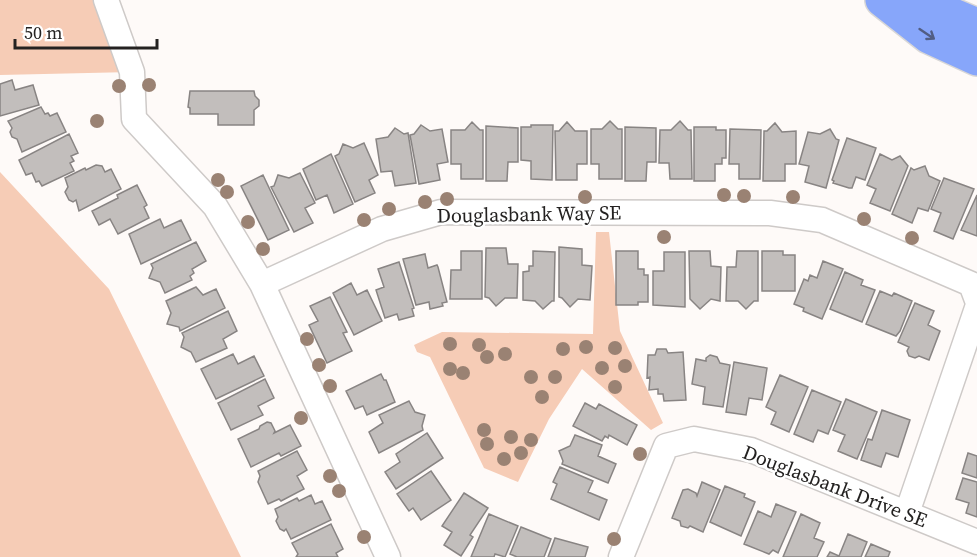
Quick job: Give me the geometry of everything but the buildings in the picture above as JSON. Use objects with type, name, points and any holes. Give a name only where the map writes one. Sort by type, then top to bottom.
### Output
[{"type":"highway","points":[[882,0],[929,37],[977,59]]},
{"type":"highway","points":[[918,0],[977,25]]},
{"type":"street","points":[[106,0],[132,72],[134,119],[215,206],[262,284],[388,557]]},
{"type":"street","name":"Douglasbank Way SE","points":[[262,284],[382,229],[441,212],[770,213],[822,220],[971,284],[977,300]]},
{"type":"street","points":[[908,513],[977,308]]},
{"type":"street","name":"Douglasbank Drive SE","points":[[621,557],[666,446],[694,439],[751,450],[977,542]]},
{"type":"shaded area","points":[[0,0],[106,0],[132,72],[0,75]]},
{"type":"shaded area","points":[[0,172],[109,289],[241,557],[0,557]]},
{"type":"shaded area","points":[[596,232],[609,232],[620,331],[663,423],[651,430],[582,369],[549,419],[518,482],[484,468],[430,357],[417,352],[414,345],[442,332],[593,334]]}]
